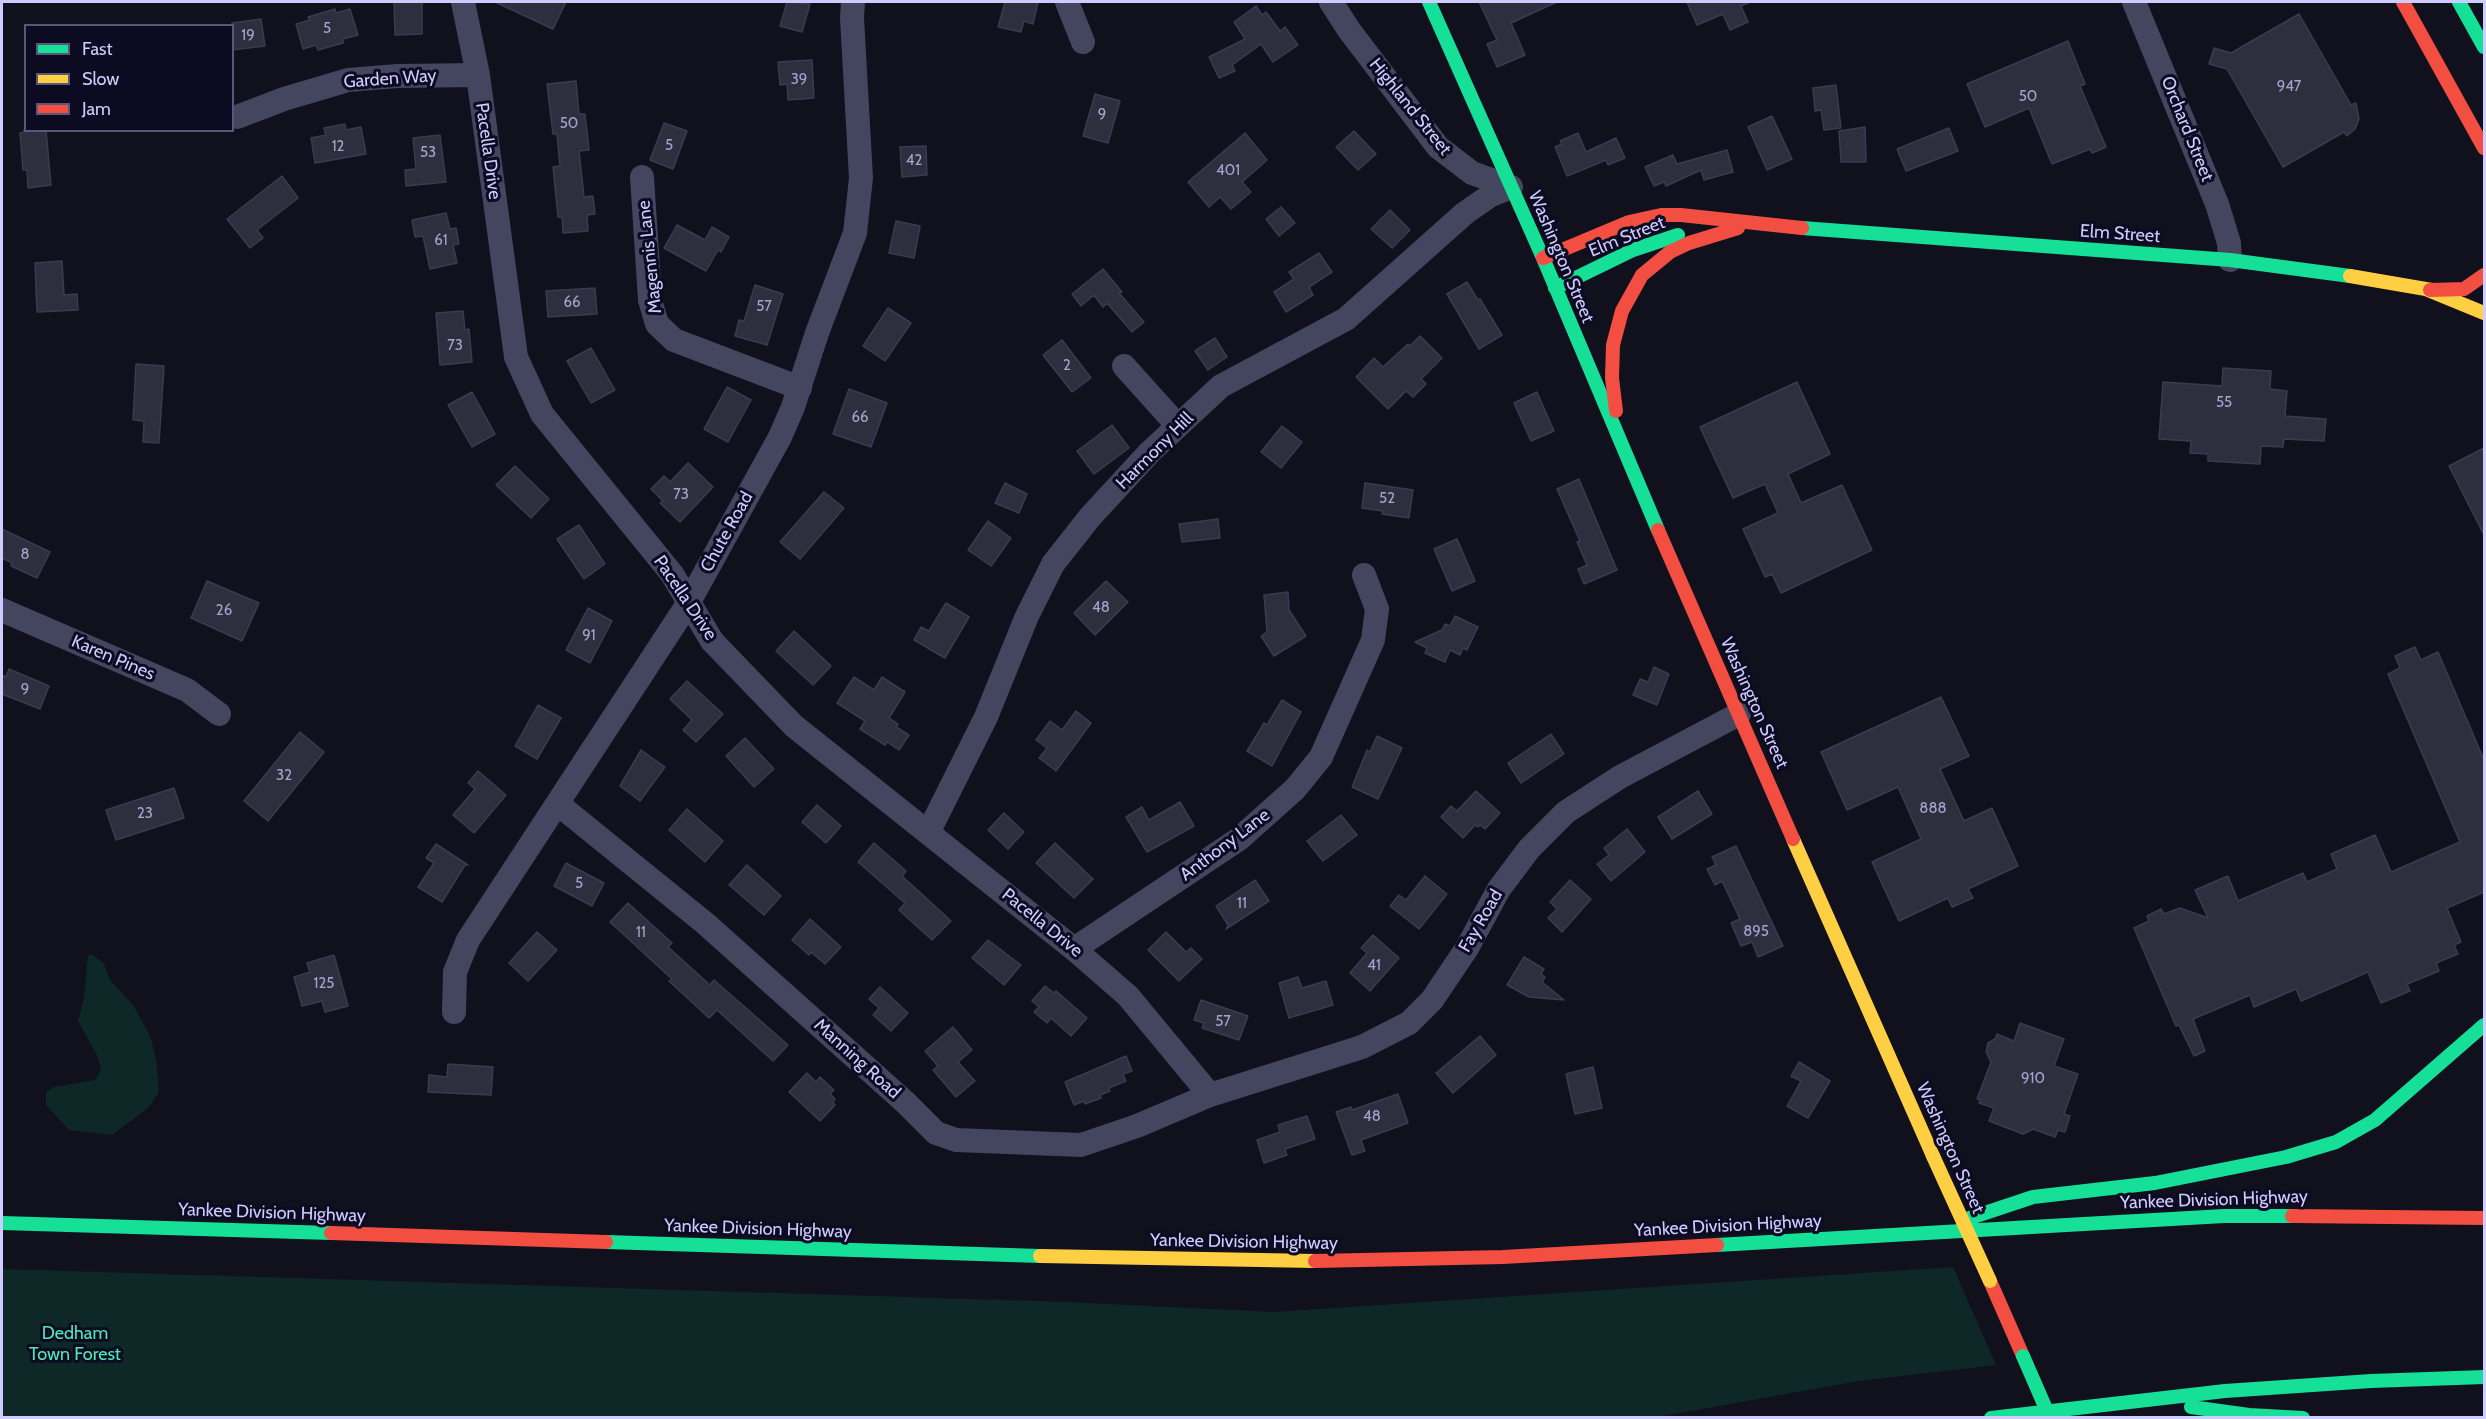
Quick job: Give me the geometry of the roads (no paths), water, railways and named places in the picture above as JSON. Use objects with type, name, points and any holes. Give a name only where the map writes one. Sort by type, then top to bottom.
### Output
[{"type":"main road","name":"Washington Street","points":[[1429,2],[1543,258],[1619,443],[2050,1418]]},
{"type":"main road","points":[[2403,2],[2484,148]]},
{"type":"main road","points":[[2460,2],[2484,47]]},
{"type":"main road","name":"Elm Street","points":[[1543,258],[1629,222],[1661,215],[1751,224],[2230,260],[2325,272],[2484,300]]},
{"type":"main road","name":"Elm Street","points":[[1555,288],[1633,250],[1666,238],[1751,224]]},
{"type":"main road","points":[[1619,443],[1612,378],[1613,345],[1622,311],[1631,292],[1642,275],[1670,252],[1751,224]]},
{"type":"main road","points":[[2428,290],[2464,289],[2484,275]]},
{"type":"main road","points":[[2428,290],[2484,313]]},
{"type":"main road","points":[[1928,1233],[2032,1197],[2155,1183],[2286,1157],[2336,1142],[2374,1120],[2484,1025]]},
{"type":"main road","name":"Yankee Division Highway","points":[[2,1223],[1155,1260],[1288,1262],[1503,1257],[2224,1216],[2367,1215],[2484,1218]]},
{"type":"main road","points":[[1991,1418],[2139,1400],[2332,1383],[2484,1377]]},
{"type":"main road","points":[[2139,1400],[2248,1416],[2303,1418]]},
{"type":"street","name":"Pacella Drive","points":[[463,2],[478,75],[516,357],[542,414],[672,574],[712,641],[794,726],[929,831],[1128,996],[1210,1095]]},
{"type":"street","name":"Chute Road","points":[[454,1012],[455,972],[468,940],[689,602],[780,437],[800,388],[817,333],[855,233],[861,178],[853,2]]},
{"type":"street","points":[[1067,2],[1083,42]]},
{"type":"street","name":"Highland Street","points":[[1331,2],[1349,30],[1438,147],[1472,173],[1511,187]]},
{"type":"street","name":"Orchard Street","points":[[2134,2],[2217,204],[2229,243],[2230,260]]},
{"type":"street","name":"Garden Way","points":[[237,117],[284,99],[348,80],[397,76],[478,75]]},
{"type":"street","name":"Magennis Lane","points":[[642,177],[650,300],[657,324],[674,340],[800,388]]},
{"type":"street","name":"Harmony Hill","points":[[929,831],[986,717],[1028,616],[1053,564],[1090,517],[1150,452],[1221,386],[1346,319],[1465,213],[1491,195],[1511,187]]},
{"type":"street","points":[[1124,366],[1178,426]]},
{"type":"street","name":"Anthony Lane","points":[[1074,949],[1239,839],[1295,789],[1322,757],[1373,640],[1377,609],[1364,575]]},
{"type":"street","name":"Karen Pines","points":[[2,610],[187,690],[219,714]]},
{"type":"street","name":"Fay Road","points":[[1210,1095],[1362,1047],[1408,1023],[1432,1000],[1467,948],[1498,889],[1529,849],[1566,812],[1620,777],[1739,714]]},
{"type":"street","name":"Manning Road","points":[[558,804],[706,924],[906,1103],[936,1133],[956,1140],[1081,1145],[1137,1126],[1210,1095]]},
{"type":"park label","name":"Dedham Town Forest","points":[[75,1344]]}]
